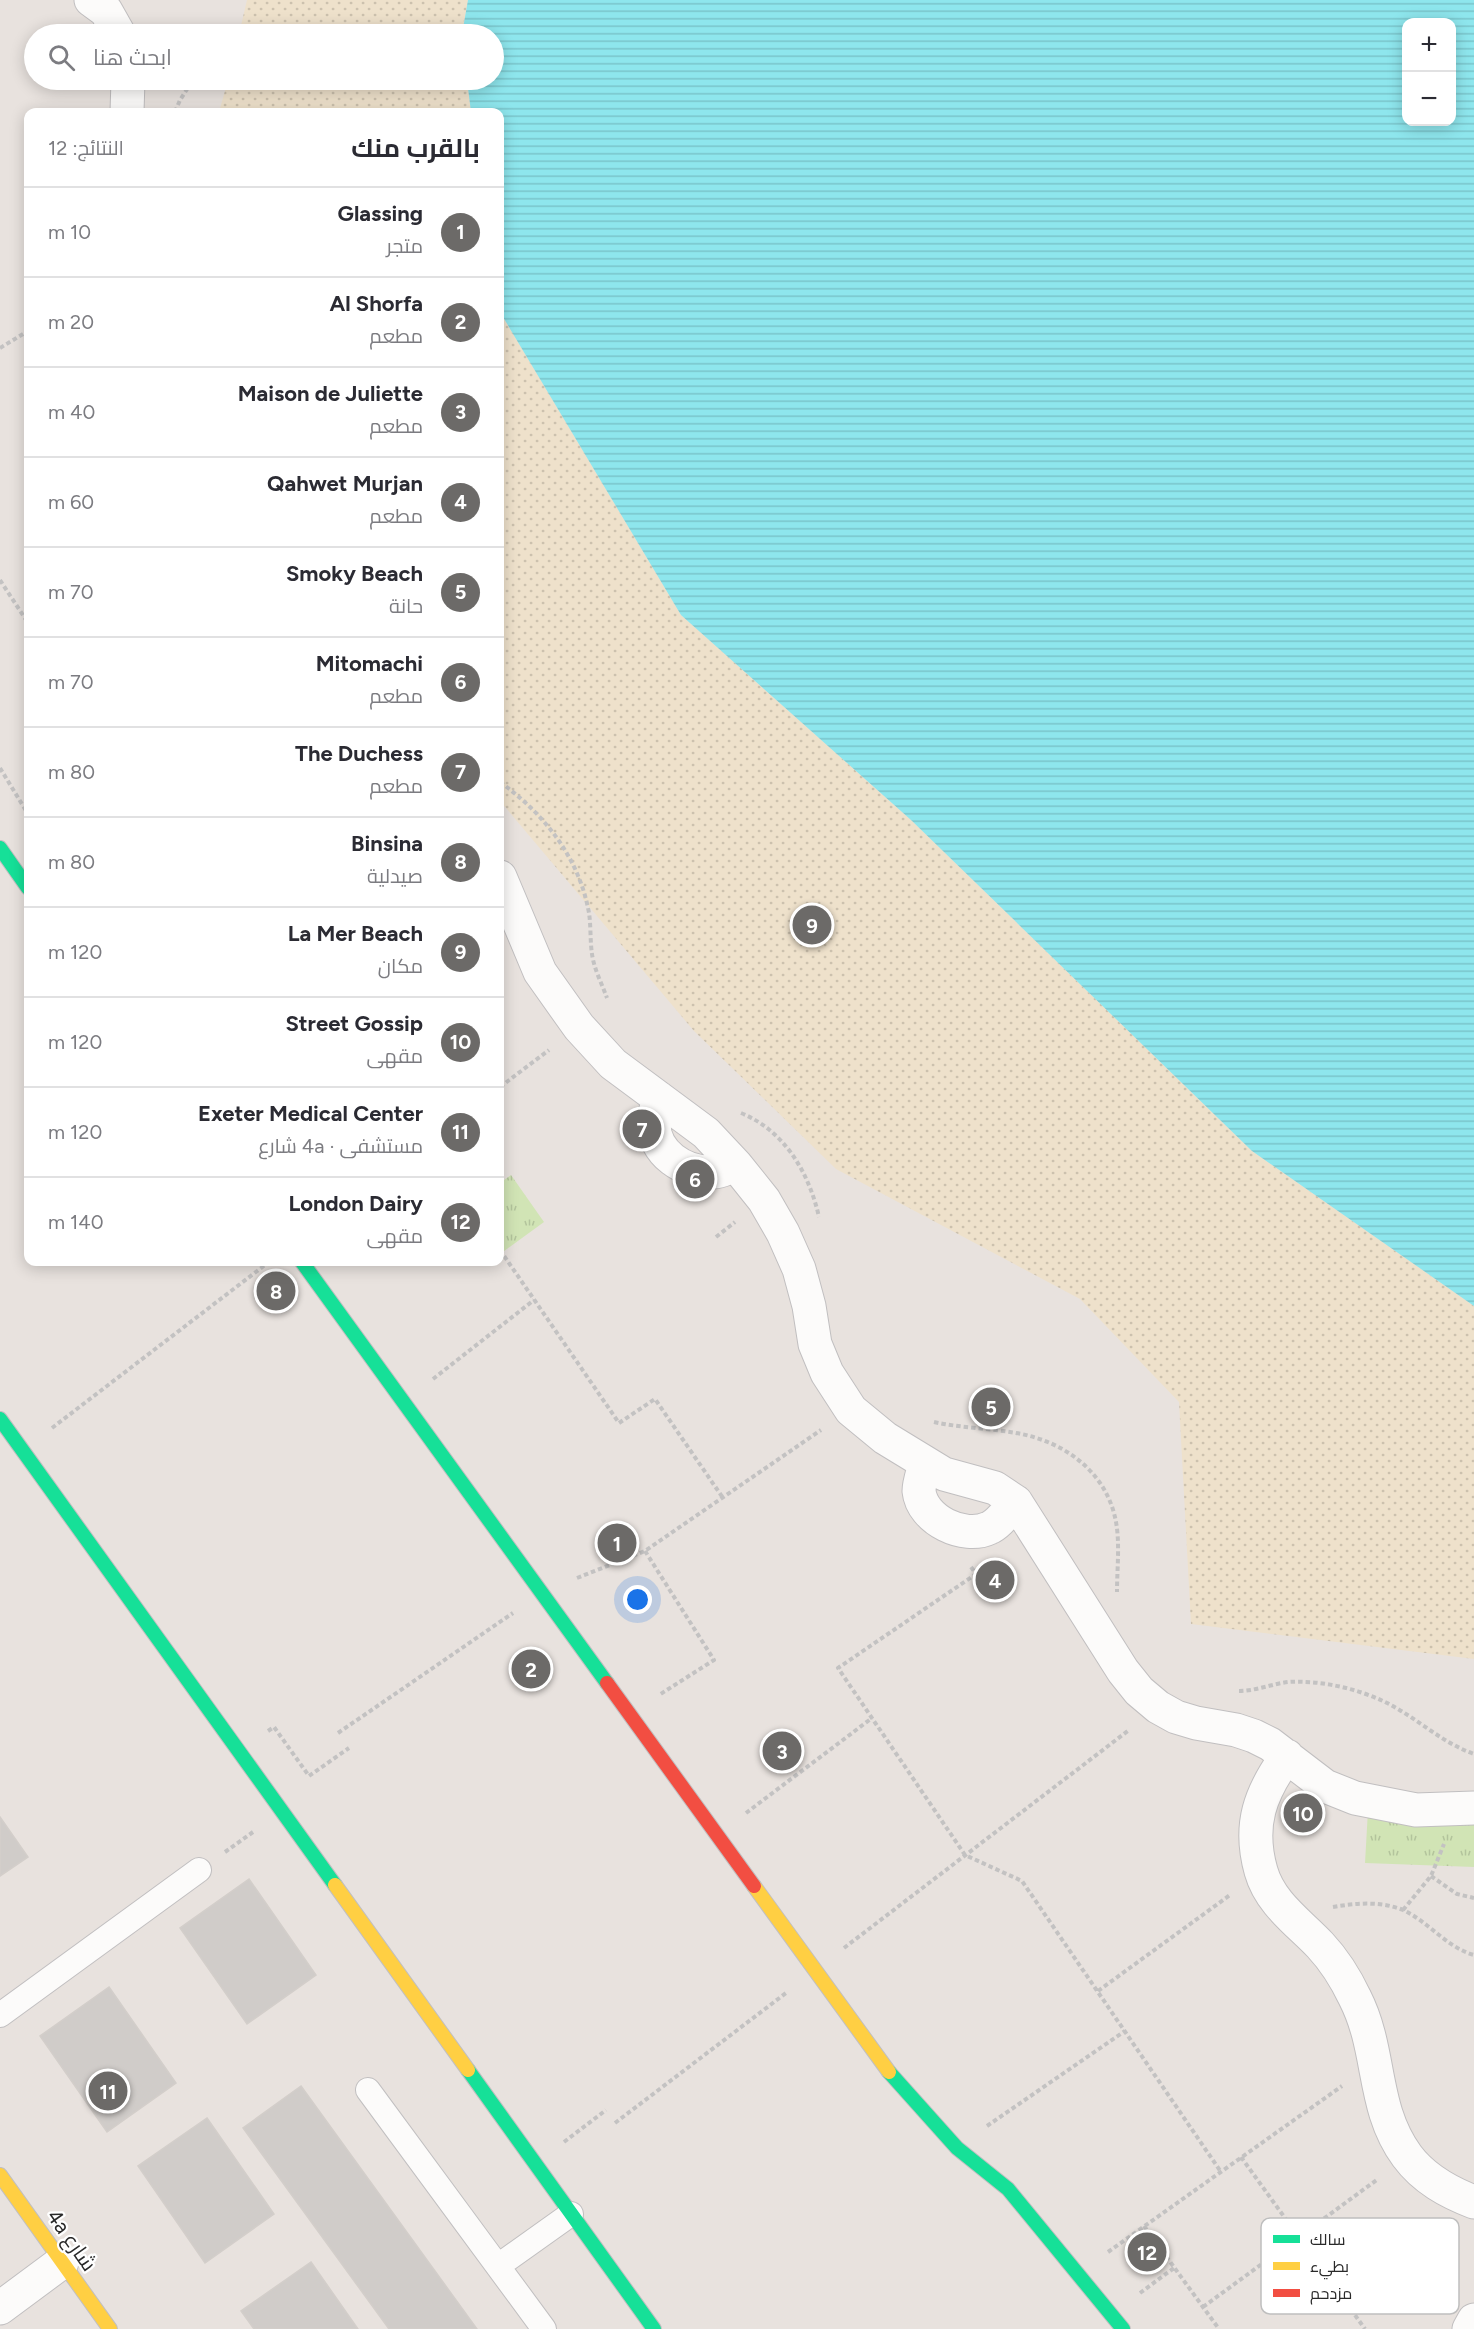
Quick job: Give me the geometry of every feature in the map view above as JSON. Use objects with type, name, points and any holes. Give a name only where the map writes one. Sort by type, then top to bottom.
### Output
[{"type":"street","points":[[91,0],[106,11],[113,24]]},
{"type":"street","points":[[127,108],[128,90]]},
{"type":"street","points":[[0,848],[24,882]]},
{"type":"street","points":[[504,886],[540,972],[579,1027],[613,1064],[706,1133],[764,1200],[783,1233],[799,1269],[807,1297],[815,1344],[827,1373],[851,1410],[878,1433],[925,1464],[962,1481],[995,1488],[1016,1502],[1123,1671],[1139,1691],[1176,1718],[1254,1736],[1287,1756],[1325,1786],[1355,1798],[1395,1807],[1461,1809]]},
{"type":"street","points":[[305,1266],[900,2087],[957,2148],[984,2167],[1008,2189],[1123,2329]]},
{"type":"street","points":[[0,1419],[654,2329]]},
{"type":"street","points":[[925,1464],[919,1492],[929,1512],[942,1524],[968,1531],[989,1528],[1016,1502]]},
{"type":"street","points":[[1287,1756],[1268,1781],[1258,1810],[1255,1842],[1261,1873],[1275,1900],[1320,1945],[1340,1971],[1364,2019],[1377,2061],[1377,2087],[1383,2112],[1408,2158],[1426,2176],[1448,2192],[1474,2202]]},
{"type":"street","name":"4a شارع","points":[[0,2175],[110,2329]]},
{"type":"street","points":[[0,2308],[63,2262]]},
{"type":"street","points":[[1468,2329],[1474,2320]]},
{"type":"lane","points":[[0,2015],[199,1870]]},
{"type":"lane","points":[[368,2090],[544,2329]]},
{"type":"lane","points":[[498,2266],[571,2214]]},
{"type":"path","points":[[177,108],[187,90]]},
{"type":"path","points":[[0,348],[24,333]]},
{"type":"path","points":[[0,580],[24,617]]},
{"type":"path","points":[[0,768],[24,807]]},
{"type":"path","points":[[504,785],[522,798],[553,831],[576,870],[589,913],[592,957],[608,1003]]},
{"type":"path","points":[[504,1084],[579,1027]]},
{"type":"path","points":[[733,1110],[754,1118],[788,1148],[813,1187],[819,1221]]},
{"type":"path","points":[[504,1256],[619,1423],[655,1399],[723,1498]]},
{"type":"path","points":[[22,1450],[265,1266]]},
{"type":"path","points":[[433,1379],[534,1300]]},
{"type":"path","points":[[338,1733],[543,1593],[645,1551],[851,1410]]},
{"type":"path","points":[[927,1420],[1017,1433],[1051,1442],[1081,1461],[1104,1488],[1116,1522],[1117,1594]]},
{"type":"path","points":[[942,1524],[976,1574],[838,1668],[965,1855],[1022,1881],[1221,2172]]},
{"type":"path","points":[[631,1713],[714,1660],[645,1551]]},
{"type":"path","points":[[1236,1691],[1289,1682],[1349,1689],[1382,1700],[1412,1716],[1439,1737],[1474,1754]]},
{"type":"path","points":[[615,2123],[1158,1707]]},
{"type":"path","points":[[718,1834],[872,1718]]},
{"type":"path","points":[[1403,1910],[1431,1876],[1461,1809]]},
{"type":"path","points":[[199,1870],[254,1831]]},
{"type":"path","points":[[1098,1991],[1261,1873]]},
{"type":"path","points":[[1431,1876],[1457,1894],[1474,1898]]},
{"type":"path","points":[[1296,1923],[1330,1908],[1349,1904],[1376,1904],[1403,1910],[1444,1941],[1474,1955]]},
{"type":"path","points":[[957,2148],[1125,2031]]},
{"type":"path","points":[[1078,2273],[1377,2061]]},
{"type":"path","points":[[1241,2157],[1285,2218]]},
{"type":"path","points":[[1323,2218],[1408,2158]]},
{"type":"path","points":[[1144,2226],[1219,2329]]},
{"type":"path","points":[[1203,2307],[1261,2264]]},
{"type":"path","points":[[1354,2314],[1365,2329]]},
{"type":"sand","points":[[247,0],[468,0],[464,24],[241,24]]},
{"type":"sand","points":[[225,90],[468,90],[470,108],[220,108]]},
{"type":"sand","points":[[504,319],[681,615],[911,820],[1252,1151],[1474,1306],[1474,1659],[1191,1624],[1179,1402],[1080,1299],[836,1169],[694,1031],[504,806]]},
{"type":"green space","points":[[511,1175],[544,1222],[504,1251],[504,1180]]},
{"type":"green space","points":[[1368,1810],[1474,1810],[1474,1867],[1365,1863]]},
{"type":"water","points":[[468,0],[1474,0],[1474,1306],[1252,1151],[911,820],[681,615],[504,319],[504,108],[470,108],[468,90],[504,90],[504,24],[464,24]]},
{"type":"building","points":[[0,1817],[28,1857],[0,1876]]},
{"type":"building","points":[[249,1879],[316,1975],[247,2024],[180,1928]]},
{"type":"building","points":[[109,1987],[176,2083],[107,2132],[40,2036]]},
{"type":"building","points":[[301,2086],[477,2329],[389,2329],[243,2128]]},
{"type":"building","points":[[207,2118],[274,2214],[205,2263],[138,2166]]},
{"type":"building","points":[[311,2262],[358,2329],[254,2329],[241,2311]]},
{"type":"traffic: fast","points":[[0,848],[24,882]]},
{"type":"traffic: fast","points":[[305,1266],[607,1683]]},
{"type":"traffic: fast","points":[[0,1419],[335,1885]]},
{"type":"traffic: fast","points":[[468,2070],[654,2329]]},
{"type":"traffic: fast","points":[[889,2072],[957,2148],[1008,2189],[1123,2329]]},
{"type":"traffic: slow","points":[[335,1885],[468,2070]]},
{"type":"traffic: slow","points":[[754,1886],[889,2072]]},
{"type":"traffic: slow","points":[[0,2175],[110,2329]]},
{"type":"traffic: jam","points":[[607,1683],[754,1886]]},
{"type":"place","name":"La Mer Beach","points":[[812,925]]},
{"type":"place","name":"The Duchess","points":[[642,1129]]},
{"type":"place","name":"Mitomachi","points":[[695,1179]]},
{"type":"place","name":"Binsina","points":[[276,1291]]},
{"type":"place","name":"Smoky Beach","points":[[991,1407]]},
{"type":"place","name":"Glassing","points":[[617,1543]]},
{"type":"place","name":"Qahwet Murjan","points":[[995,1580]]},
{"type":"place","name":"Al Shorfa","points":[[531,1669]]},
{"type":"place","name":"Maison de Juliette","points":[[782,1751]]},
{"type":"place","name":"Street Gossip","points":[[1303,1813]]},
{"type":"place","name":"Exeter Medical Center","points":[[108,2091]]},
{"type":"place","name":"London Dairy","points":[[1147,2252]]}]
